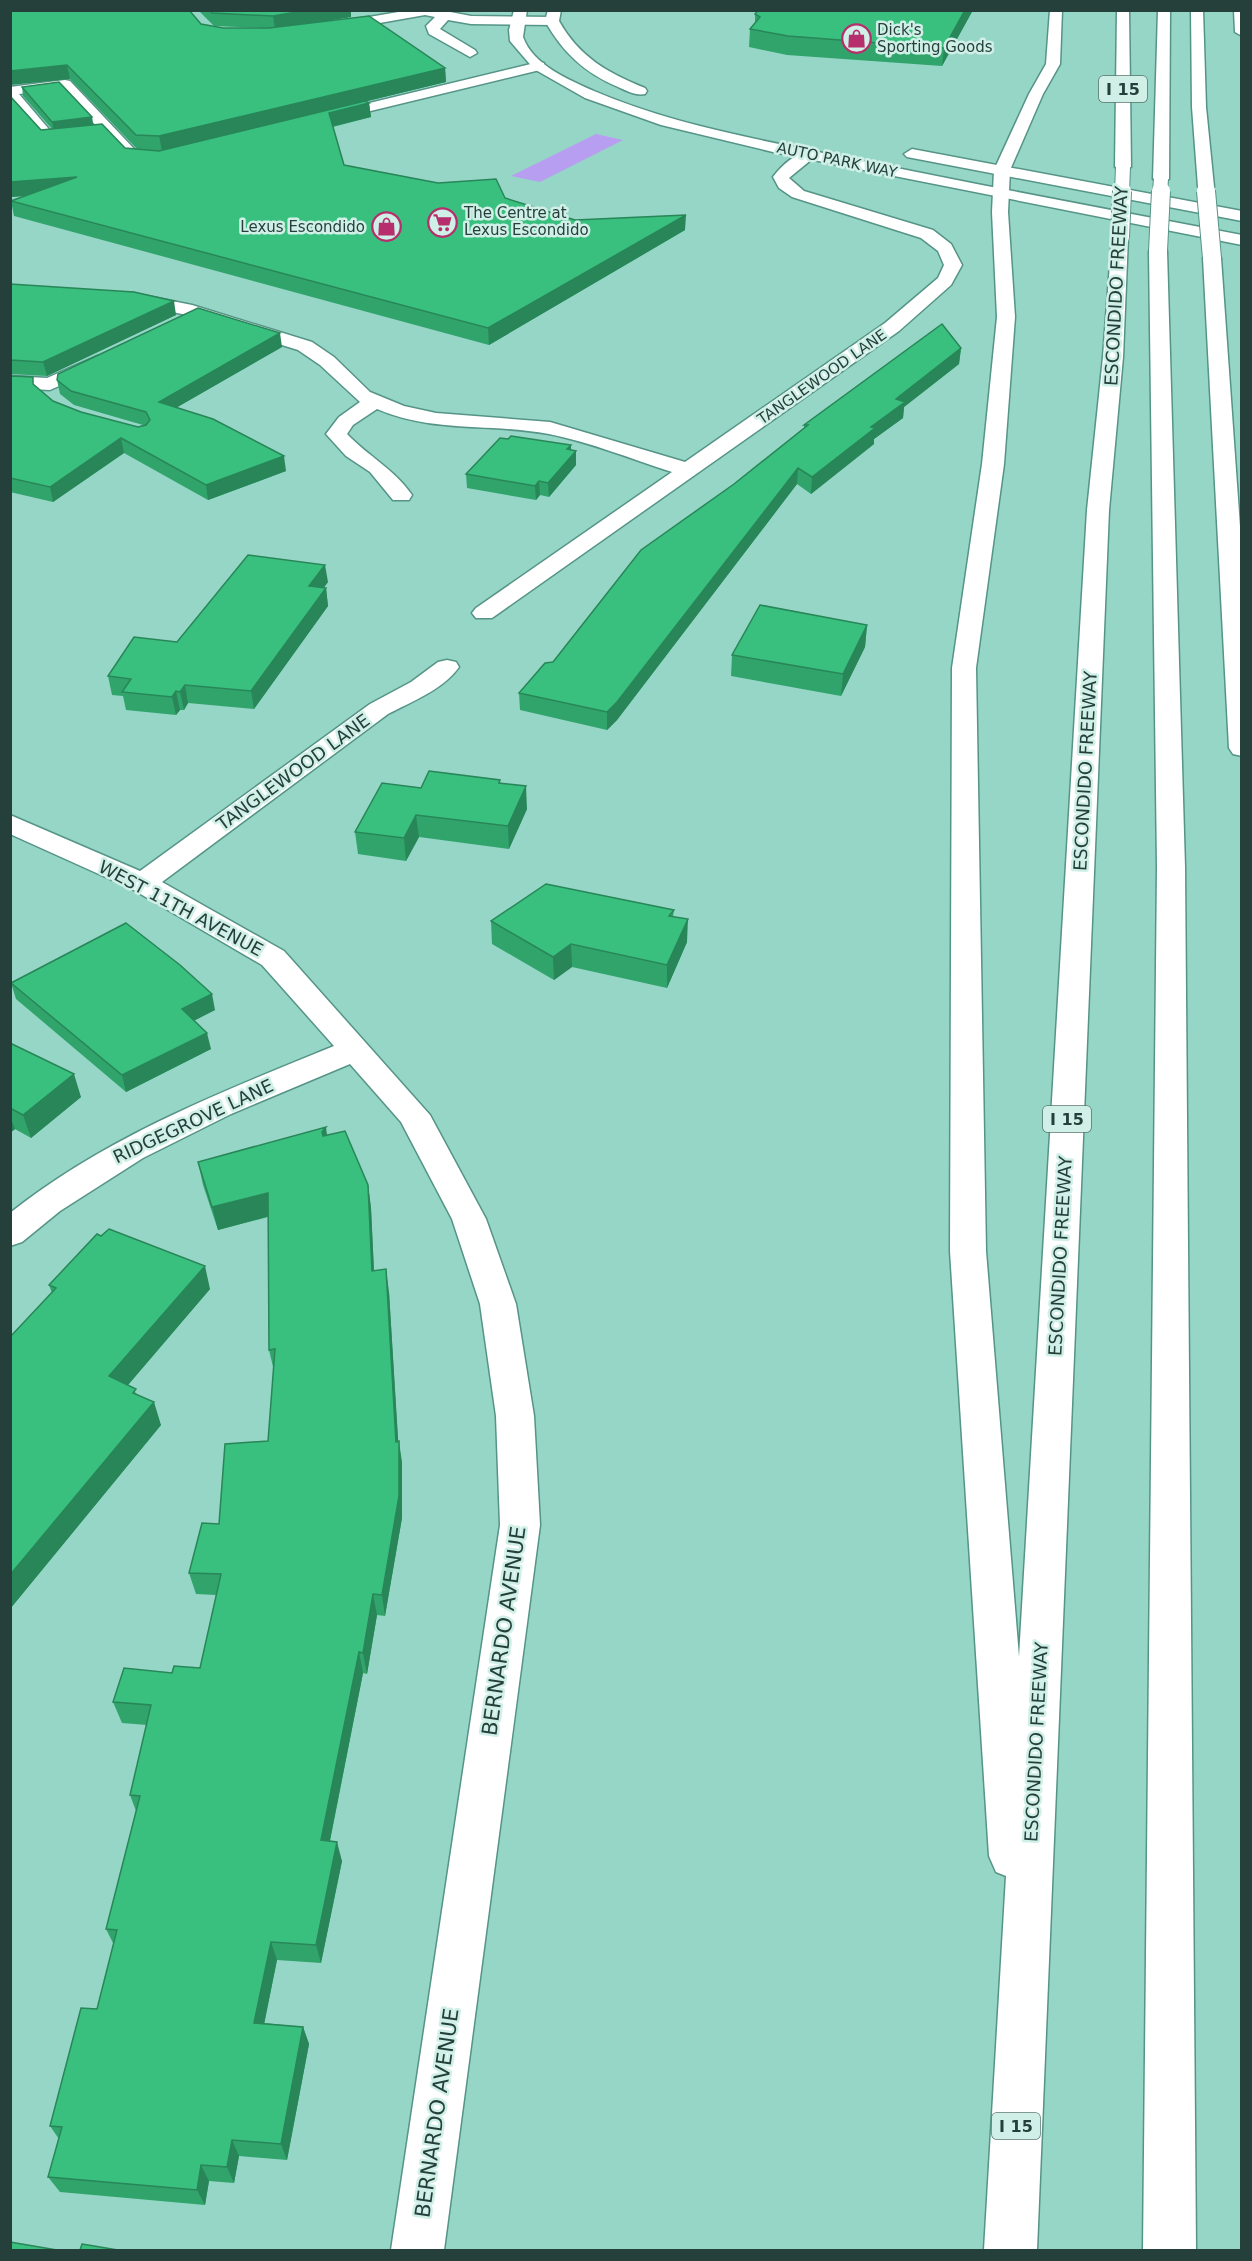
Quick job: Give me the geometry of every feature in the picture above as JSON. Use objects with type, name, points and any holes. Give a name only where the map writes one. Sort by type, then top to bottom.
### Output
[{"type":"main road","points":[[460,10],[554,16],[571,53],[597,72],[652,96]]},
{"type":"main road","points":[[1023,2002],[968,1251],[964,668],[993,464],[1006,317],[1001,183],[1036,94],[1053,64],[1056,10]]},
{"type":"main road","name":"ESCONDIDO FREEWAY","points":[[1010,2250],[1098,510],[1113,357],[1120,237],[1123,167],[1122,10]]},
{"type":"main road","points":[[1164,10],[1158,251],[1171,867],[1170,2250]]},
{"type":"main road","points":[[1197,10],[1199,107],[1212,258],[1242,748]]},
{"type":"main road","points":[[1240,10],[1242,32]]},
{"type":"main road","points":[[321,27],[418,12],[471,20],[520,15]]},
{"type":"main road","points":[[313,121],[539,66],[516,40],[520,15]]},
{"type":"main road","points":[[445,16],[433,26],[434,31],[470,52]]},
{"type":"main road","name":"AUTO PARK WAY","points":[[539,66],[581,90],[643,114],[676,116],[810,147],[1001,183],[1242,240]]},
{"type":"main road","points":[[52,69],[133,157],[162,158]]},
{"type":"main road","points":[[10,92],[65,84]]},
{"type":"main road","points":[[10,92],[48,139],[109,131]]},
{"type":"main road","name":"TANGLEWOOD LANE","points":[[484,613],[892,327],[914,305],[945,281],[953,265],[945,248],[927,234],[798,194],[785,185],[781,177],[810,147]]},
{"type":"main road","name":"AUTO PARK WAY","points":[[897,151],[1001,183],[1197,207],[1242,216]]},
{"type":"main road","points":[[117,297],[137,298],[199,313],[305,346],[327,361],[363,396],[398,411],[436,419],[550,428],[689,470]]},
{"type":"main road","points":[[178,323],[199,313]]},
{"type":"main road","points":[[10,382],[50,384],[114,354]]},
{"type":"main road","points":[[50,384],[48,398],[57,404]]},
{"type":"main road","points":[[375,401],[346,421],[336,434],[353,452],[377,468],[401,495]]},
{"type":"main road","name":"TANGLEWOOD LANE","points":[[142,883],[378,709],[420,687],[447,667]]},
{"type":"main road","name":"WEST 11TH AVENUE","points":[[10,823],[142,883],[273,958],[356,1049]]},
{"type":"main road","name":"RIDGEGROVE LANE","points":[[10,1233],[41,1206],[109,1159],[183,1122],[356,1049]]},
{"type":"main road","name":"BERNARDO AVENUE","points":[[356,1049],[414,1115],[469,1219],[498,1304],[515,1427],[520,1525],[417,2250]]},
{"type":"shaded area","points":[[596,134],[623,140],[540,182],[511,176]]},
{"type":"building","points":[[10,10],[189,10],[201,24],[223,28],[269,28],[369,16],[445,68],[159,136],[136,135],[67,65],[10,71]]},
{"type":"building","points":[[210,10],[308,10],[273,16],[212,13]]},
{"type":"building","points":[[758,10],[965,10],[944,48],[788,36],[750,29],[760,17],[755,14]]},
{"type":"building","points":[[59,82],[92,117],[52,122],[22,87]]},
{"type":"building","points":[[10,96],[41,130],[102,124],[125,148],[159,151],[365,101],[369,103],[329,113],[344,165],[438,183],[496,179],[505,198],[575,220],[686,215],[488,328],[11,201],[77,177],[10,182]]},
{"type":"building","points":[[10,284],[134,292],[174,301],[43,362],[10,360]]},
{"type":"building","points":[[198,308],[280,333],[159,402],[213,419],[284,456],[206,485],[121,438],[50,487],[10,478],[10,376],[33,377],[33,384],[53,401],[81,412],[138,427],[146,425],[150,420],[146,412],[71,391],[57,380],[58,374]]},
{"type":"building","points":[[942,324],[961,348],[896,399],[905,402],[871,427],[875,428],[812,477],[798,468],[607,712],[519,693],[545,663],[553,662],[641,550],[734,484],[808,425],[804,425]]},
{"type":"building","points":[[511,436],[571,445],[567,449],[576,451],[548,483],[539,481],[535,486],[466,474],[500,438],[508,439]]},
{"type":"building","points":[[248,555],[325,565],[309,586],[326,588],[251,691],[185,685],[172,697],[122,692],[131,679],[108,676],[134,637],[177,642]]},
{"type":"building","points":[[760,605],[867,625],[843,674],[732,655]]},
{"type":"building","points":[[429,771],[500,780],[499,783],[526,786],[508,826],[416,815],[404,838],[355,832],[382,783],[421,788]]},
{"type":"building","points":[[546,884],[674,910],[669,916],[688,919],[667,965],[571,944],[553,957],[491,921]]},
{"type":"building","points":[[126,923],[180,965],[212,994],[182,1009],[207,1033],[122,1075],[11,983]]},
{"type":"building","points":[[10,1043],[74,1074],[23,1115],[10,1108]]},
{"type":"building","points":[[326,1127],[322,1132],[323,1136],[345,1131],[368,1185],[372,1271],[386,1269],[396,1442],[399,1441],[399,1496],[382,1595],[373,1594],[363,1653],[359,1652],[321,1840],[337,1842],[316,1945],[271,1942],[254,2023],[303,2027],[281,2144],[232,2140],[227,2167],[201,2165],[197,2190],[48,2177],[62,2127],[50,2126],[81,2008],[97,2009],[117,1930],[106,1929],[140,1796],[130,1795],[151,1705],[113,1702],[124,1668],[172,1673],[174,1666],[200,1668],[221,1574],[189,1573],[202,1523],[219,1524],[225,1444],[268,1441],[275,1349],[269,1350],[268,1193],[212,1207],[198,1162]]},
{"type":"building","points":[[109,1229],[205,1266],[109,1376],[136,1389],[133,1393],[154,1402],[10,1575],[10,1337],[56,1288],[49,1285],[97,1234],[101,1236]]},
{"type":"building","points":[[10,2242],[57,2250],[10,2250]]},
{"type":"building","points":[[82,2244],[118,2250],[80,2250]]},
{"type":"place","name":"Dick's Sporting Goods","points":[[856,39]]},
{"type":"place","name":"The Centre at Lexus Escondido","points":[[443,222]]},
{"type":"place","name":"Lexus Escondido","points":[[386,227]]}]
